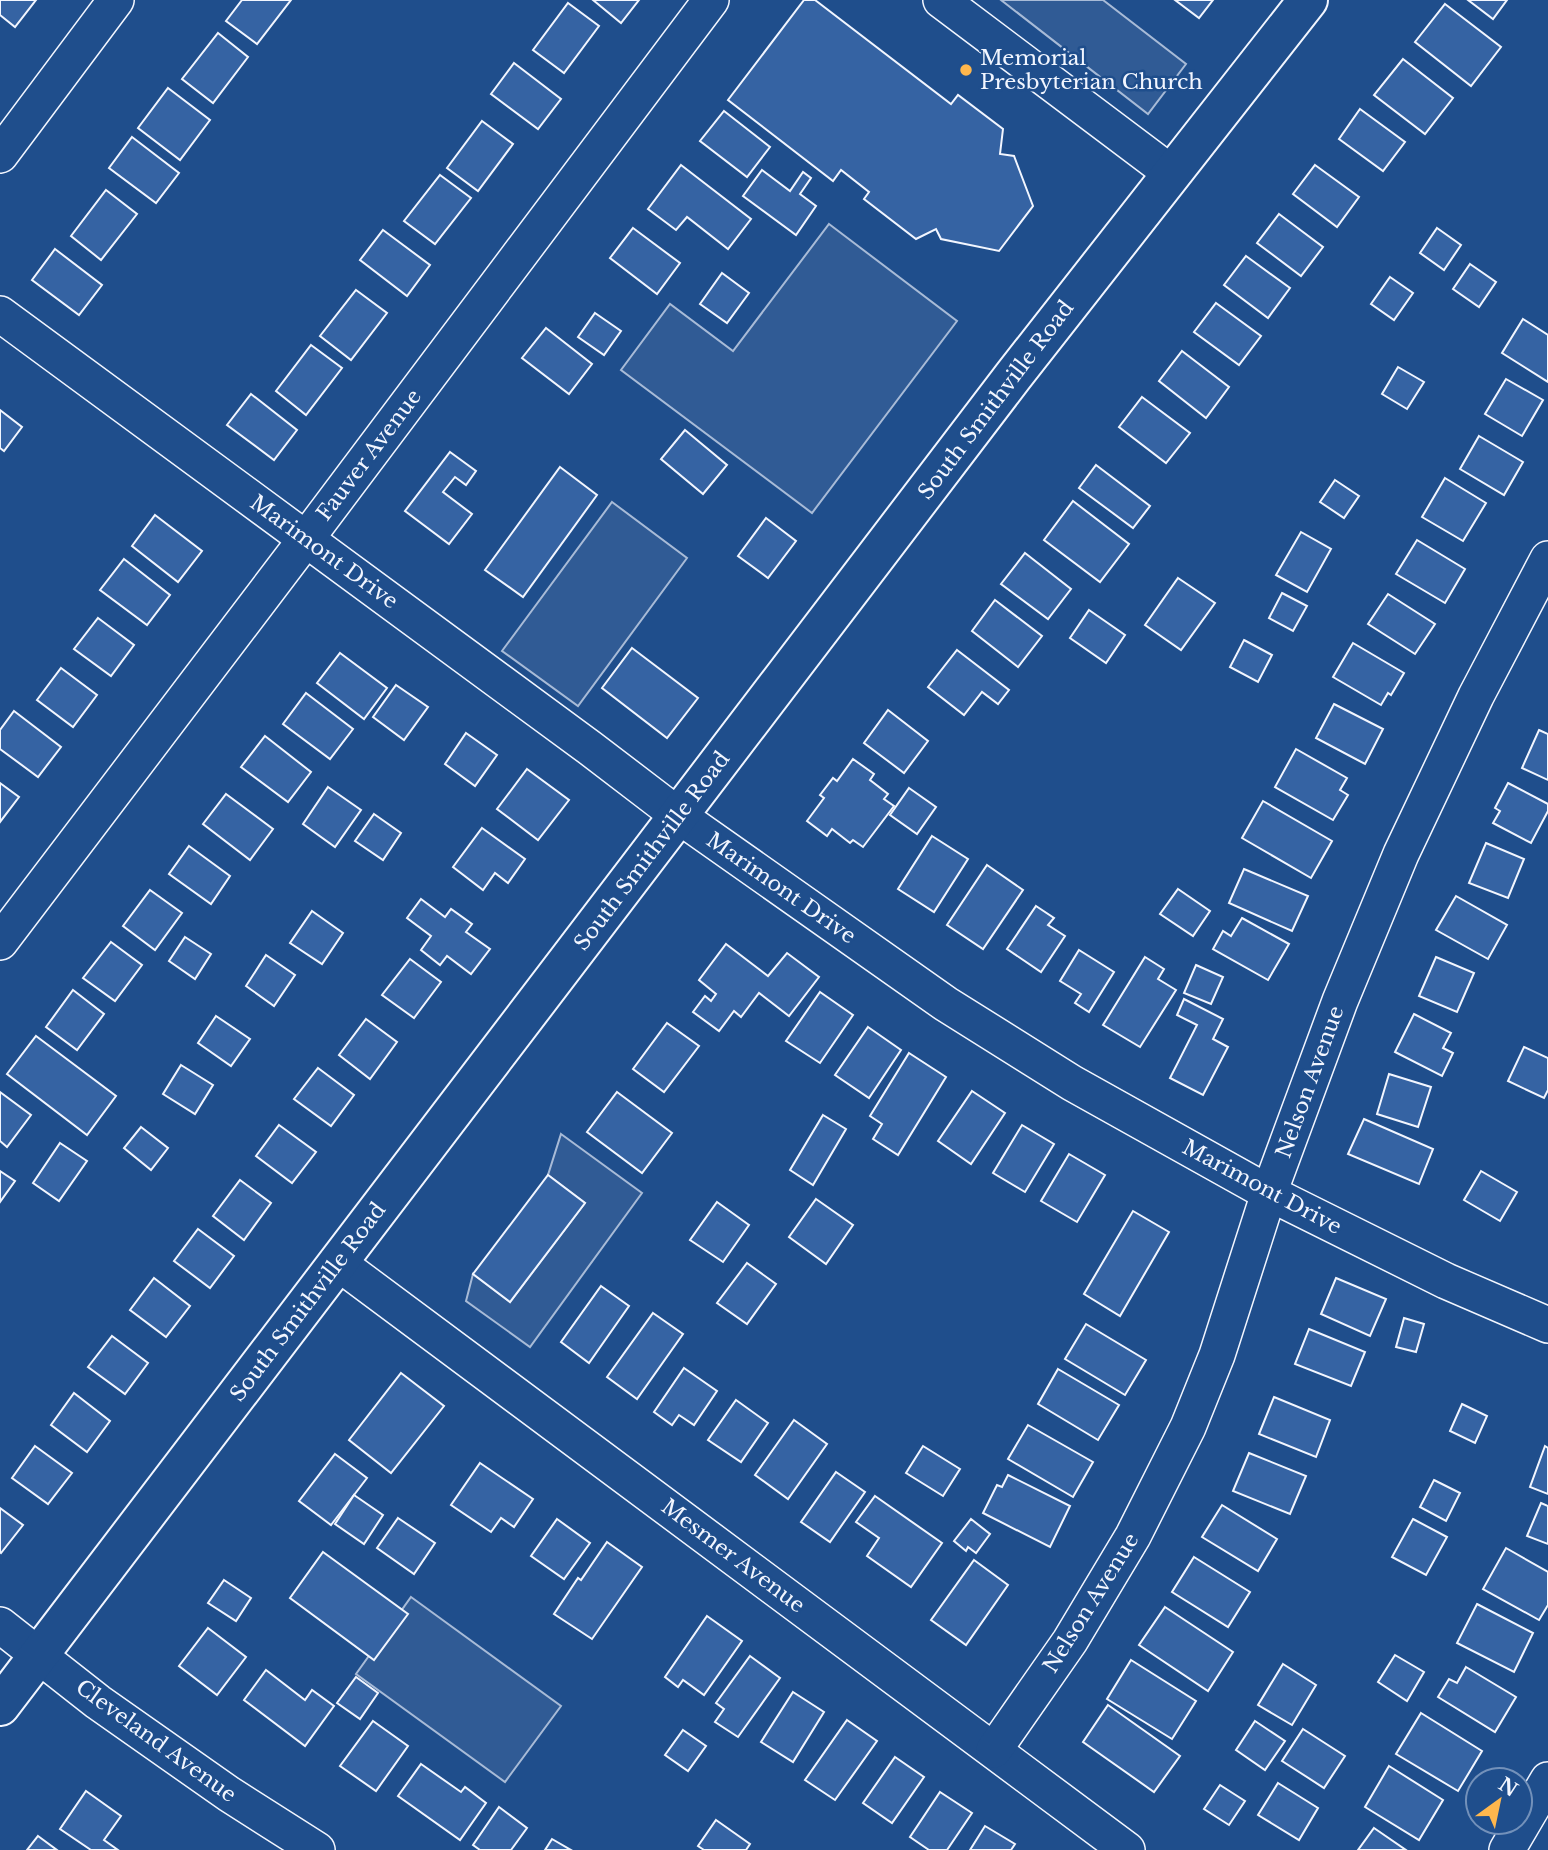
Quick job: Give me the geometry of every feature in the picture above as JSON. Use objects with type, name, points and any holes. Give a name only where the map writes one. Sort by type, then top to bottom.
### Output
[{"type":"main road","name":"South Smithville Road","points":[[0,1706],[1014,375],[1308,0]]},
{"type":"street","points":[[0,155],[116,0]]},
{"type":"street","name":"Fauver Avenue","points":[[0,942],[711,0]]},
{"type":"street","points":[[940,0],[1171,173]]},
{"type":"street","name":"Marimont Drive","points":[[0,314],[679,816],[946,1004],[1072,1083],[1269,1193],[1446,1281],[1548,1325]]},
{"type":"street","name":"Nelson Avenue","points":[[994,1750],[1070,1641],[1126,1548],[1188,1427],[1217,1355],[1269,1193],[1340,1001],[1401,854],[1476,696],[1548,559]]},
{"type":"street","name":"Mesmer Avenue","points":[[337,1262],[1127,1850]]},
{"type":"street","name":"Cleveland Avenue","points":[[0,1625],[98,1702],[229,1794],[317,1850]]},
{"type":"street","points":[[1507,1850],[1548,1780]]},
{"type":"shaded area","points":[[1001,0],[1103,0],[1186,64],[1148,114]]},
{"type":"shaded area","points":[[829,224],[957,321],[812,513],[621,370],[670,304],[733,351]]},
{"type":"shaded area","points":[[612,502],[687,558],[578,706],[502,651]]},
{"type":"shaded area","points":[[561,1134],[642,1193],[530,1347],[466,1301],[473,1274],[510,1302],[585,1203],[548,1175]]},
{"type":"shaded area","points":[[411,1597],[561,1706],[505,1782],[356,1674]]},
{"type":"building","points":[[0,0],[36,0],[15,27],[0,15]]},
{"type":"building","points":[[242,0],[291,0],[257,44],[226,21]]},
{"type":"building","points":[[593,0],[639,0],[621,23]]},
{"type":"building","points":[[804,0],[815,0],[951,104],[958,95],[1003,129],[1000,154],[1014,156],[1033,206],[999,251],[941,239],[936,229],[916,239],[864,199],[869,192],[841,170],[833,181],[728,100]]},
{"type":"building","points":[[1175,0],[1213,0],[1199,18]]},
{"type":"building","points":[[1468,0],[1507,0],[1493,19]]},
{"type":"building","points":[[568,3],[599,26],[564,73],[533,50]]},
{"type":"building","points":[[1445,4],[1501,47],[1471,86],[1415,42]]},
{"type":"building","points":[[218,33],[248,57],[213,103],[182,79]]},
{"type":"building","points":[[1403,59],[1453,98],[1425,134],[1374,95]]},
{"type":"building","points":[[514,63],[561,99],[538,129],[491,94]]},
{"type":"building","points":[[168,88],[210,120],[180,160],[138,128]]},
{"type":"building","points":[[1360,109],[1405,142],[1383,171],[1339,139]]},
{"type":"building","points":[[724,111],[770,147],[747,177],[700,141]]},
{"type":"building","points":[[482,121],[513,144],[478,191],[447,168]]},
{"type":"building","points":[[132,137],[179,173],[156,203],[109,168]]},
{"type":"building","points":[[681,165],[751,219],[728,249],[687,217],[676,230],[648,209]]},
{"type":"building","points":[[1315,165],[1359,197],[1337,227],[1293,194]]},
{"type":"building","points":[[762,170],[790,191],[803,172],[811,178],[800,194],[816,206],[796,235],[743,196]]},
{"type":"building","points":[[440,175],[471,198],[435,244],[404,221]]},
{"type":"building","points":[[106,190],[137,214],[101,260],[71,236]]},
{"type":"building","points":[[1279,214],[1323,247],[1301,276],[1257,243]]},
{"type":"building","points":[[633,228],[680,263],[657,294],[610,258]]},
{"type":"building","points":[[1437,228],[1461,245],[1444,270],[1420,253]]},
{"type":"building","points":[[383,230],[430,265],[407,296],[360,260]]},
{"type":"building","points":[[55,249],[102,285],[79,315],[32,280]]},
{"type":"building","points":[[1246,256],[1290,288],[1268,318],[1224,285]]},
{"type":"building","points":[[1470,264],[1496,282],[1479,307],[1453,289]]},
{"type":"building","points":[[722,273],[749,293],[727,323],[700,304]]},
{"type":"building","points":[[1390,277],[1413,293],[1394,320],[1371,304]]},
{"type":"building","points":[[356,290],[387,313],[351,360],[320,336]]},
{"type":"building","points":[[1216,303],[1261,336],[1239,365],[1194,332]]},
{"type":"building","points":[[595,313],[621,331],[604,355],[578,337]]},
{"type":"building","points":[[1523,319],[1548,335],[1548,382],[1502,353]]},
{"type":"building","points":[[546,328],[592,364],[569,394],[522,358]]},
{"type":"building","points":[[311,345],[342,368],[306,415],[276,391]]},
{"type":"building","points":[[1182,351],[1229,387],[1206,418],[1159,381]]},
{"type":"building","points":[[1398,367],[1424,382],[1407,409],[1382,394]]},
{"type":"building","points":[[1506,379],[1543,400],[1522,436],[1485,414]]},
{"type":"building","points":[[251,394],[297,430],[274,460],[227,425]]},
{"type":"building","points":[[1142,397],[1190,433],[1166,463],[1119,427]]},
{"type":"building","points":[[0,410],[22,427],[4,451],[0,448]]},
{"type":"building","points":[[685,430],[727,465],[703,494],[661,459]]},
{"type":"building","points":[[1479,436],[1523,462],[1504,495],[1460,469]]},
{"type":"building","points":[[450,452],[476,471],[466,485],[455,477],[443,492],[472,514],[449,544],[405,511]]},
{"type":"building","points":[[1096,465],[1150,506],[1133,528],[1079,488]]},
{"type":"building","points":[[560,467],[597,495],[523,597],[485,570]]},
{"type":"building","points":[[1445,478],[1486,503],[1463,541],[1422,517]]},
{"type":"building","points":[[1335,480],[1359,496],[1344,518],[1320,502]]},
{"type":"building","points":[[1073,501],[1129,544],[1100,582],[1044,540]]},
{"type":"building","points":[[155,515],[202,551],[178,582],[132,546]]},
{"type":"building","points":[[766,518],[796,541],[768,578],[738,556]]},
{"type":"building","points":[[1301,532],[1331,549],[1307,592],[1276,575]]},
{"type":"building","points":[[1417,540],[1465,569],[1445,603],[1396,574]]},
{"type":"building","points":[[1025,553],[1071,589],[1048,619],[1001,584]]},
{"type":"building","points":[[124,559],[170,595],[147,625],[100,590]]},
{"type":"building","points":[[1178,578],[1215,603],[1181,650],[1145,625]]},
{"type":"building","points":[[1282,593],[1307,606],[1293,631],[1269,618]]},
{"type":"building","points":[[1388,594],[1435,624],[1415,654],[1368,624]]},
{"type":"building","points":[[995,600],[1042,636],[1018,667],[972,631]]},
{"type":"building","points":[[1089,610],[1125,635],[1106,663],[1070,638]]},
{"type":"building","points":[[98,618],[134,645],[111,676],[74,649]]},
{"type":"building","points":[[1244,640],[1272,655],[1258,682],[1230,667]]},
{"type":"building","points":[[1353,643],[1404,673],[1391,695],[1388,693],[1381,705],[1333,677]]},
{"type":"building","points":[[632,648],[698,698],[667,738],[602,688]]},
{"type":"building","points":[[957,650],[1009,690],[998,704],[982,692],[964,715],[928,687]]},
{"type":"building","points":[[340,653],[387,688],[364,719],[317,683]]},
{"type":"building","points":[[61,668],[97,695],[73,727],[37,700]]},
{"type":"building","points":[[396,685],[428,707],[404,740],[373,717]]},
{"type":"building","points":[[306,693],[353,729],[330,759],[283,724]]},
{"type":"building","points":[[1334,704],[1383,729],[1365,764],[1316,738]]},
{"type":"building","points":[[888,710],[928,741],[904,773],[864,743]]},
{"type":"building","points":[[14,711],[61,747],[38,777],[0,749],[0,730]]},
{"type":"building","points":[[1539,730],[1548,734],[1548,780],[1522,768]]},
{"type":"building","points":[[466,733],[497,755],[475,786],[445,764]]},
{"type":"building","points":[[265,736],[311,772],[288,802],[241,767]]},
{"type":"building","points":[[1296,749],[1347,778],[1340,790],[1348,795],[1333,820],[1275,787]]},
{"type":"building","points":[[853,759],[874,774],[870,780],[888,794],[884,799],[894,806],[863,847],[853,840],[850,843],[832,829],[827,836],[807,821],[824,798],[820,795],[833,778],[837,781]]},
{"type":"building","points":[[527,769],[569,800],[538,840],[497,809]]},
{"type":"building","points":[[0,783],[19,797],[0,822]]},
{"type":"building","points":[[1508,783],[1548,804],[1548,811],[1531,843],[1493,823],[1500,811],[1495,808]]},
{"type":"building","points":[[328,787],[361,810],[335,847],[303,824]]},
{"type":"building","points":[[909,788],[936,807],[917,834],[890,815]]},
{"type":"building","points":[[226,794],[273,829],[250,860],[203,824]]},
{"type":"building","points":[[1263,801],[1332,841],[1311,878],[1242,838]]},
{"type":"building","points":[[374,814],[401,833],[383,860],[355,841]]},
{"type":"building","points":[[482,828],[525,859],[508,883],[495,873],[483,890],[453,867]]},
{"type":"building","points":[[932,836],[968,859],[934,912],[898,889]]},
{"type":"building","points":[[1486,843],[1524,859],[1508,898],[1469,883]]},
{"type":"building","points":[[189,846],[230,876],[211,904],[169,874]]},
{"type":"building","points":[[987,865],[1023,890],[983,949],[947,925]]},
{"type":"building","points":[[1244,869],[1308,896],[1292,931],[1229,903]]},
{"type":"building","points":[[1178,889],[1210,911],[1193,936],[1160,914]]},
{"type":"building","points":[[150,890],[182,913],[155,950],[123,926]]},
{"type":"building","points":[[1456,896],[1507,925],[1488,959],[1436,930]]},
{"type":"building","points":[[421,899],[445,917],[451,909],[472,924],[466,932],[490,949],[471,974],[447,956],[440,965],[421,950],[431,936],[407,918]]},
{"type":"building","points":[[1036,906],[1054,918],[1048,925],[1065,936],[1041,972],[1007,949]]},
{"type":"building","points":[[312,911],[343,933],[322,964],[290,943]]},
{"type":"building","points":[[1242,918],[1289,944],[1268,980],[1213,949],[1223,931],[1231,936]]},
{"type":"building","points":[[185,937],[211,954],[195,979],[169,961]]},
{"type":"building","points":[[111,942],[142,965],[115,1001],[83,978]]},
{"type":"building","points":[[726,944],[768,976],[787,953],[819,977],[789,1016],[759,993],[741,1017],[734,1011],[719,1031],[693,1012],[705,996],[711,1001],[716,994],[699,980]]},
{"type":"building","points":[[1079,950],[1114,972],[1089,1012],[1075,1003],[1081,994],[1060,981]]},
{"type":"building","points":[[266,955],[295,975],[274,1006],[246,986]]},
{"type":"building","points":[[1145,957],[1164,969],[1158,979],[1176,990],[1140,1047],[1103,1025]]},
{"type":"building","points":[[1436,957],[1474,973],[1457,1012],[1419,996]]},
{"type":"building","points":[[410,959],[441,982],[414,1018],[382,995]]},
{"type":"building","points":[[1196,965],[1223,977],[1211,1004],[1184,993]]},
{"type":"building","points":[[73,990],[104,1014],[77,1050],[46,1027]]},
{"type":"building","points":[[820,992],[853,1015],[820,1063],[786,1041]]},
{"type":"building","points":[[1184,999],[1223,1019],[1213,1039],[1228,1047],[1203,1095],[1170,1078],[1197,1025],[1177,1015]]},
{"type":"building","points":[[1414,1014],[1451,1033],[1443,1048],[1453,1053],[1442,1076],[1395,1052]]},
{"type":"building","points":[[216,1016],[250,1039],[231,1066],[198,1043]]},
{"type":"building","points":[[366,1019],[397,1042],[370,1079],[339,1055]]},
{"type":"building","points":[[667,1023],[699,1046],[664,1092],[633,1069]]},
{"type":"building","points":[[868,1027],[901,1050],[869,1098],[835,1075]]},
{"type":"building","points":[[36,1036],[116,1096],[87,1135],[7,1074]]},
{"type":"building","points":[[1524,1047],[1548,1058],[1548,1090],[1544,1098],[1508,1081]]},
{"type":"building","points":[[909,1053],[946,1077],[898,1155],[873,1139],[882,1124],[870,1116]]},
{"type":"building","points":[[181,1065],[213,1085],[195,1114],[163,1094]]},
{"type":"building","points":[[318,1068],[354,1095],[331,1126],[294,1099]]},
{"type":"building","points":[[1389,1074],[1431,1087],[1418,1127],[1377,1114]]},
{"type":"building","points":[[972,1091],[1005,1113],[971,1164],[938,1141]]},
{"type":"building","points":[[0,1092],[31,1115],[7,1147],[0,1141]]},
{"type":"building","points":[[617,1092],[672,1133],[642,1173],[587,1132]]},
{"type":"building","points":[[823,1115],[846,1129],[813,1185],[790,1170]]},
{"type":"building","points":[[1364,1119],[1433,1149],[1419,1184],[1348,1154]]},
{"type":"building","points":[[279,1125],[316,1152],[292,1183],[256,1156]]},
{"type":"building","points":[[1022,1125],[1054,1144],[1025,1192],[993,1173]]},
{"type":"building","points":[[141,1127],[168,1148],[151,1170],[124,1148]]},
{"type":"building","points":[[60,1143],[87,1161],[59,1201],[33,1183]]},
{"type":"building","points":[[1069,1154],[1105,1175],[1077,1222],[1041,1201]]},
{"type":"building","points":[[0,1171],[15,1181],[0,1202]]},
{"type":"building","points":[[1481,1171],[1517,1192],[1500,1221],[1464,1200]]},
{"type":"building","points":[[548,1175],[585,1203],[510,1302],[473,1274]]},
{"type":"building","points":[[240,1180],[271,1203],[244,1240],[213,1216]]},
{"type":"building","points":[[816,1199],[853,1225],[826,1264],[789,1237]]},
{"type":"building","points":[[717,1202],[749,1225],[723,1262],[690,1240]]},
{"type":"building","points":[[1133,1211],[1169,1232],[1120,1316],[1084,1294]]},
{"type":"building","points":[[198,1229],[234,1256],[210,1288],[174,1261]]},
{"type":"building","points":[[747,1263],[776,1284],[747,1324],[717,1303]]},
{"type":"building","points":[[154,1278],[190,1306],[166,1337],[130,1310]]},
{"type":"building","points":[[1336,1278],[1386,1299],[1370,1336],[1321,1314]]},
{"type":"building","points":[[601,1286],[629,1306],[589,1363],[561,1342]]},
{"type":"building","points":[[653,1313],[683,1334],[637,1399],[607,1377]]},
{"type":"building","points":[[1404,1318],[1424,1324],[1416,1352],[1396,1347]]},
{"type":"building","points":[[1086,1324],[1146,1360],[1125,1395],[1065,1359]]},
{"type":"building","points":[[1309,1329],[1365,1352],[1351,1386],[1295,1364]]},
{"type":"building","points":[[112,1336],[148,1363],[125,1394],[88,1367]]},
{"type":"building","points":[[684,1368],[717,1391],[694,1425],[679,1415],[672,1425],[654,1412]]},
{"type":"building","points":[[1058,1369],[1119,1405],[1098,1440],[1038,1404]]},
{"type":"building","points":[[401,1373],[444,1406],[391,1473],[349,1440]]},
{"type":"building","points":[[74,1393],[110,1421],[87,1452],[51,1425]]},
{"type":"building","points":[[1274,1397],[1330,1420],[1316,1457],[1259,1434]]},
{"type":"building","points":[[736,1400],[768,1423],[741,1462],[708,1440]]},
{"type":"building","points":[[1462,1404],[1487,1416],[1475,1443],[1450,1431]]},
{"type":"building","points":[[794,1420],[827,1444],[788,1499],[755,1475]]},
{"type":"building","points":[[1028,1425],[1093,1462],[1073,1497],[1008,1459]]},
{"type":"building","points":[[35,1446],[72,1473],[48,1504],[12,1478]]},
{"type":"building","points":[[923,1446],[960,1469],[943,1496],[906,1473]]},
{"type":"building","points":[[1545,1446],[1548,1448],[1548,1494],[1530,1487]]},
{"type":"building","points":[[1249,1453],[1306,1476],[1290,1514],[1233,1491]]},
{"type":"building","points":[[335,1454],[367,1478],[331,1525],[299,1501]]},
{"type":"building","points":[[480,1463],[533,1499],[514,1527],[501,1518],[491,1532],[451,1505]]},
{"type":"building","points":[[836,1472],[865,1492],[830,1542],[801,1522]]},
{"type":"building","points":[[1008,1475],[1070,1506],[1050,1547],[983,1513],[997,1485],[1002,1487]]},
{"type":"building","points":[[1434,1480],[1460,1493],[1446,1521],[1420,1507]]},
{"type":"building","points":[[354,1495],[383,1515],[364,1544],[335,1524]]},
{"type":"building","points":[[875,1496],[942,1543],[911,1587],[867,1556],[879,1538],[856,1522]]},
{"type":"building","points":[[1541,1503],[1548,1506],[1548,1544],[1527,1536]]},
{"type":"building","points":[[1222,1505],[1277,1539],[1258,1571],[1202,1537]]},
{"type":"building","points":[[0,1508],[23,1525],[1,1553],[0,1552]]},
{"type":"building","points":[[398,1518],[435,1543],[414,1574],[377,1548]]},
{"type":"building","points":[[557,1519],[590,1543],[564,1579],[531,1556]]},
{"type":"building","points":[[971,1519],[990,1534],[976,1553],[968,1547],[966,1551],[954,1541]]},
{"type":"building","points":[[1413,1519],[1447,1537],[1426,1575],[1392,1557]]},
{"type":"building","points":[[607,1542],[642,1567],[592,1639],[554,1614]]},
{"type":"building","points":[[1506,1548],[1548,1572],[1548,1605],[1539,1620],[1483,1589]]},
{"type":"building","points":[[323,1552],[408,1614],[374,1660],[290,1598]]},
{"type":"building","points":[[1194,1557],[1250,1592],[1228,1627],[1172,1592]]},
{"type":"building","points":[[974,1560],[1008,1585],[966,1645],[931,1620]]},
{"type":"building","points":[[224,1580],[251,1598],[236,1621],[208,1603]]},
{"type":"building","points":[[1477,1604],[1533,1633],[1514,1672],[1457,1643]]},
{"type":"building","points":[[1165,1607],[1233,1652],[1208,1691],[1139,1645]]},
{"type":"building","points":[[707,1616],[742,1641],[704,1695],[683,1680],[678,1687],[665,1677]]},
{"type":"building","points":[[208,1628],[246,1657],[217,1695],[179,1666]]},
{"type":"building","points":[[1395,1655],[1424,1672],[1407,1701],[1378,1682]]},
{"type":"building","points":[[750,1656],[780,1678],[738,1737],[715,1722],[724,1709],[716,1703]]},
{"type":"building","points":[[1131,1660],[1196,1701],[1172,1739],[1107,1699]]},
{"type":"building","points":[[1283,1664],[1316,1685],[1292,1725],[1258,1705]]},
{"type":"building","points":[[1466,1667],[1516,1697],[1495,1732],[1438,1697],[1449,1679],[1457,1683]]},
{"type":"building","points":[[266,1670],[305,1700],[312,1690],[334,1706],[305,1746],[244,1700]]},
{"type":"building","points":[[356,1677],[378,1693],[360,1719],[337,1703]]},
{"type":"building","points":[[793,1692],[824,1712],[793,1762],[761,1742]]},
{"type":"building","points":[[1108,1705],[1180,1756],[1154,1792],[1083,1742]]},
{"type":"building","points":[[1421,1713],[1482,1751],[1473,1766],[1464,1766],[1464,1781],[1458,1791],[1396,1754]]},
{"type":"building","points":[[847,1720],[877,1741],[835,1800],[805,1780]]},
{"type":"building","points":[[373,1721],[408,1746],[376,1791],[340,1766]]},
{"type":"building","points":[[1255,1721],[1285,1741],[1265,1770],[1236,1750]]},
{"type":"building","points":[[1303,1729],[1345,1756],[1324,1788],[1282,1761]]},
{"type":"building","points":[[683,1730],[706,1746],[688,1771],[665,1755]]},
{"type":"building","points":[[895,1757],[924,1777],[892,1823],[863,1803]]},
{"type":"building","points":[[421,1764],[461,1792],[465,1787],[486,1803],[460,1840],[398,1796]]},
{"type":"building","points":[[1389,1766],[1443,1800],[1419,1840],[1365,1807]]},
{"type":"building","points":[[1278,1783],[1318,1808],[1299,1840],[1258,1815]]},
{"type":"building","points":[[1220,1785],[1245,1801],[1229,1825],[1204,1809]]},
{"type":"building","points":[[86,1791],[121,1816],[104,1840],[118,1850],[91,1850],[60,1829]]},
{"type":"building","points":[[940,1792],[972,1813],[947,1850],[929,1850],[910,1837]]},
{"type":"building","points":[[499,1807],[527,1828],[511,1850],[480,1850],[473,1845]]},
{"type":"building","points":[[716,1820],[750,1844],[746,1850],[704,1850],[698,1846]]},
{"type":"building","points":[[985,1826],[1015,1844],[1011,1850],[970,1850]]},
{"type":"building","points":[[1374,1828],[1406,1850],[1358,1850]]},
{"type":"building","points":[[38,1836],[57,1850],[27,1850]]},
{"type":"building","points":[[552,1839],[571,1850],[545,1850]]},
{"type":"place","name":"Memorial Presbyterian Church","points":[[966,70]]}]
